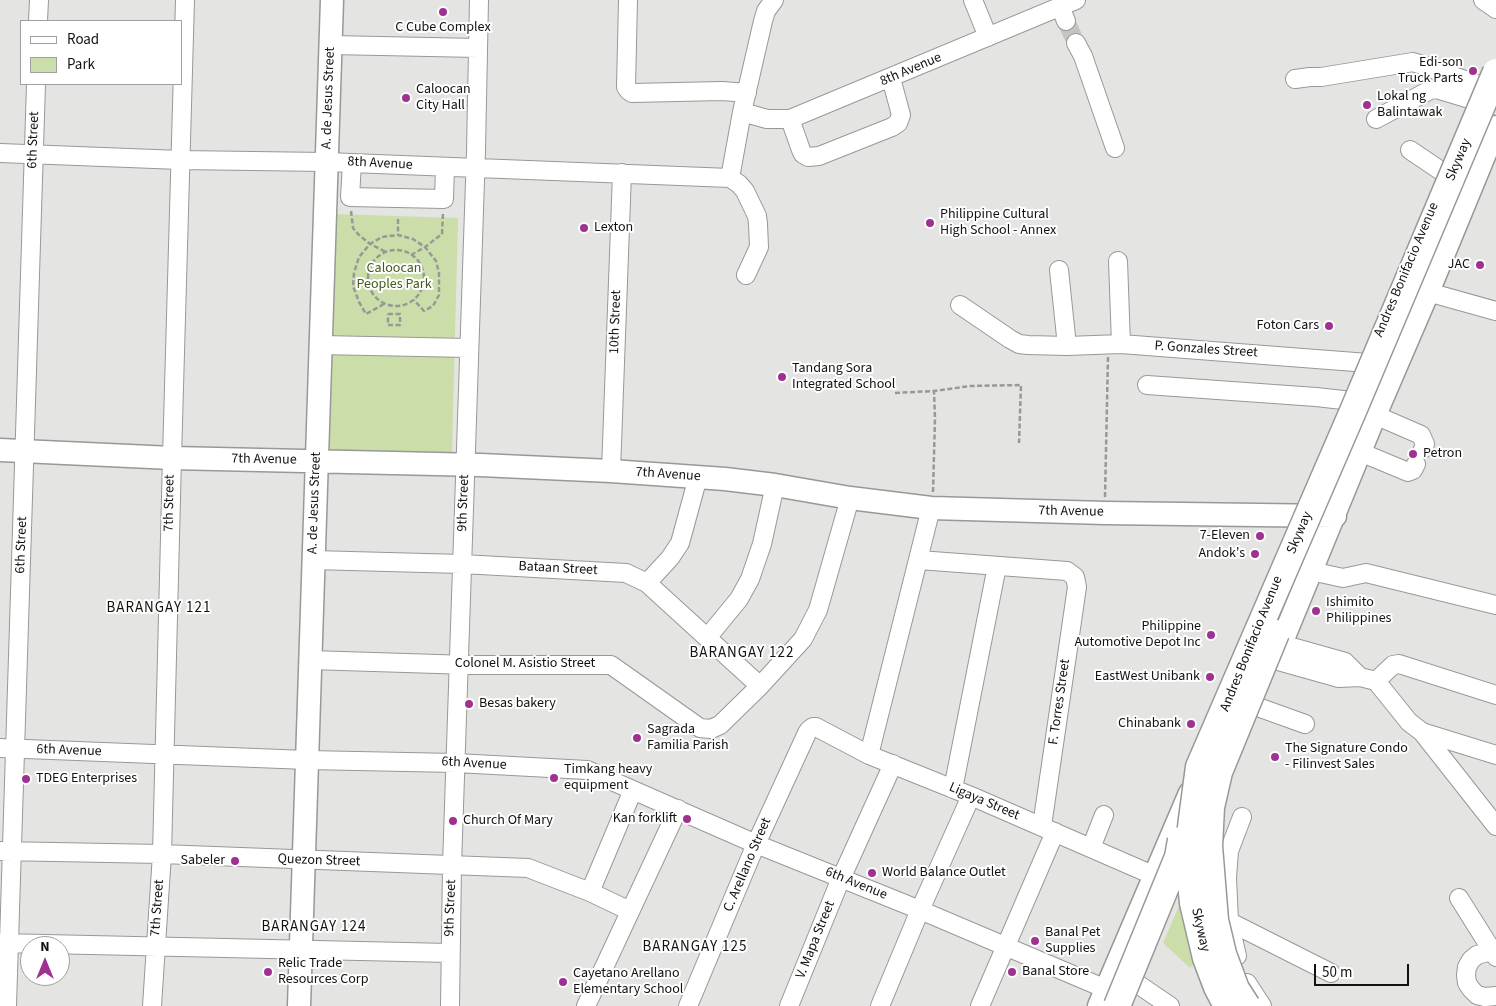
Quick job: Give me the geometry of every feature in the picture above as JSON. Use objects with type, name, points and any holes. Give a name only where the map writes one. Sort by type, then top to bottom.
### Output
[{"type":"highway","name":"Skyway","points":[[1227,1006],[1217,987],[1206,958],[1199,932],[1191,879],[1189,845],[1199,767],[1489,94]]},
{"type":"highway","name":"Skyway","points":[[1247,1006],[1236,989],[1223,954],[1215,920],[1209,846],[1211,807],[1219,772],[1489,94]]},
{"type":"highway","points":[[1107,1000],[1178,857],[1185,808],[1199,767]]},
{"type":"main road","name":"A. de Jesus Street","points":[[299,1006],[332,0]]},
{"type":"main road","name":"Andres Bonifacio Avenue","points":[[1107,1000],[1155,876],[1306,515],[1400,283],[1447,175],[1489,94],[1496,61]]},
{"type":"main road","name":"Andres Bonifacio Avenue","points":[[1126,1006],[1278,652],[1375,415],[1494,140]]},
{"type":"main road","name":"7th Avenue","points":[[0,450],[172,458],[465,465],[610,471],[775,485],[850,498],[931,508],[1105,514],[1335,516]]},
{"type":"main road","points":[[1186,863],[1195,885],[1215,969],[1232,1006]]},
{"type":"street","points":[[38,20],[39,0]]},
{"type":"street","name":"7th Street","points":[[152,1006],[162,854],[185,0]]},
{"type":"street","name":"9th Street","points":[[450,1006],[452,866],[479,0]]},
{"type":"street","points":[[628,0],[626,87],[629,91],[632,93],[722,91],[747,93]]},
{"type":"street","points":[[746,275],[759,247],[758,224],[745,192],[740,184],[730,178],[742,112],[763,21],[766,11],[774,0]]},
{"type":"street","points":[[973,0],[988,37]]},
{"type":"street","points":[[1482,0],[1496,9]]},
{"type":"street","name":"8th Avenue","points":[[742,112],[767,119],[790,119],[988,37],[1067,9]]},
{"type":"street","points":[[1076,42],[1083,56],[1115,148]]},
{"type":"street","points":[[330,45],[478,48]]},
{"type":"street","points":[[1295,79],[1310,76],[1321,77],[1412,62],[1489,94]]},
{"type":"street","points":[[790,119],[801,150],[808,157],[819,156],[892,128],[898,123],[901,115],[891,78]]},
{"type":"street","name":"6th Street","points":[[7,1006],[4,944],[8,748],[25,451],[36,85]]},
{"type":"street","points":[[1376,119],[1430,90],[1489,94]]},
{"type":"street","points":[[1410,150],[1447,175]]},
{"type":"street","name":"8th Avenue","points":[[0,152],[180,160],[326,162],[730,178]]},
{"type":"street","points":[[352,163],[350,197],[444,199],[445,167]]},
{"type":"street","name":"10th Street","points":[[610,471],[622,173]]},
{"type":"street","points":[[1115,343],[1118,261]]},
{"type":"street","points":[[1059,270],[1066,346]]},
{"type":"street","points":[[1400,283],[1496,311]]},
{"type":"street","name":"P. Gonzales Street","points":[[960,305],[1014,341],[1028,345],[1066,346],[1115,343],[1368,363]]},
{"type":"street","points":[[320,345],[469,348]]},
{"type":"street","points":[[1147,385],[1316,397],[1352,402]]},
{"type":"street","points":[[1360,452],[1408,472],[1413,470],[1425,444],[1421,435],[1375,415]]},
{"type":"street","points":[[646,583],[670,558],[680,543],[698,477]]},
{"type":"street","points":[[707,638],[739,599],[750,579],[762,544],[775,485]]},
{"type":"street","name":"Colonel M. Asistio Street","points":[[310,660],[459,665],[611,665],[700,728],[711,729],[720,725],[760,686],[803,639],[814,621],[828,579],[850,498]]},
{"type":"street","points":[[869,754],[931,508]]},
{"type":"street","name":"Bataan Street","points":[[313,560],[462,564],[616,572],[635,576],[646,583],[760,686]]},
{"type":"street","points":[[919,560],[997,566],[953,788]]},
{"type":"street","name":"F. Torres Street","points":[[980,1006],[1006,947],[1049,829],[1077,586],[1075,577],[1067,571],[997,566]]},
{"type":"street","points":[[1311,571],[1343,578],[1366,573],[1496,605]]},
{"type":"street","points":[[1278,652],[1339,678],[1368,679],[1398,664],[1496,695]]},
{"type":"street","points":[[1368,679],[1409,722],[1422,732],[1496,826]]},
{"type":"street","points":[[1255,706],[1305,724]]},
{"type":"street","name":"Ligaya Street","points":[[813,728],[869,754],[953,788],[1155,876]]},
{"type":"street","name":"C. Arellano Street","points":[[688,1006],[756,844],[807,733],[813,728]]},
{"type":"street","points":[[1422,732],[1496,756]]},
{"type":"street","name":"6th Avenue","points":[[8,748],[307,760],[456,763],[587,770],[756,844],[1006,947],[1107,1000]]},
{"type":"street","name":"V. Mapa Street","points":[[788,1006],[841,878],[893,764]]},
{"type":"street","points":[[590,892],[633,790]]},
{"type":"street","points":[[880,1006],[971,796]]},
{"type":"street","points":[[586,1006],[678,809]]},
{"type":"street","points":[[1091,848],[1104,815]]},
{"type":"street","points":[[1242,817],[1230,852],[1227,878],[1229,921],[1235,949],[1247,984],[1262,1006]]},
{"type":"street","name":"Quezon Street","points":[[6,851],[162,854],[528,868],[590,892],[630,911]]},
{"type":"street","points":[[1459,898],[1493,954],[1477,955],[1471,960],[1467,967],[1467,983],[1471,990],[1477,994],[1485,997],[1496,996]]},
{"type":"street","points":[[1200,906],[1332,972]]},
{"type":"street","points":[[4,944],[450,953]]},
{"type":"street","points":[[1136,983],[1170,1006]]},
{"type":"path","points":[[350,197],[353,228],[370,244],[386,252]]},
{"type":"path","points":[[411,255],[442,234],[444,199]]},
{"type":"path","points":[[398,219],[398,235]]},
{"type":"path","points":[[384,304],[366,314],[353,286],[358,257],[370,244],[382,237],[398,235],[413,239],[425,247],[436,261],[439,273],[439,295],[433,306],[424,311],[414,300]]},
{"type":"path","points":[[395,250],[411,255],[419,262],[423,272],[424,282],[420,292],[414,300],[405,305],[394,306],[384,304],[375,297],[369,288],[367,277],[370,266],[386,252],[395,250]]},
{"type":"path","points":[[394,306],[394,314]]},
{"type":"path","points":[[388,314],[394,314],[400,314],[400,325],[388,325],[388,314]]},
{"type":"path","points":[[1105,514],[1115,343]]},
{"type":"path","points":[[895,393],[934,391],[970,386],[1021,385],[1019,443]]},
{"type":"path","points":[[931,508],[934,489],[934,391]]},
{"type":"green space","name":"Caloocan Peoples Park","points":[[334,214],[458,218],[452,452],[329,450]]},
{"type":"green space","points":[[1182,899],[1198,960],[1190,968],[1163,943]]},
{"type":"tunnel","points":[[1066,21],[1076,43]]},
{"type":"place","name":"C Cube Complex","points":[[443,12]]},
{"type":"place","name":"Edi-son Truck Parts","points":[[1473,71]]},
{"type":"place","name":"Caloocan City Hall","points":[[406,98]]},
{"type":"place","name":"Lokal ng Balintawak","points":[[1367,105]]},
{"type":"place","name":"Philippine Cultural High School - Annex","points":[[930,223]]},
{"type":"place","name":"Lexton","points":[[584,228]]},
{"type":"place","name":"JAC","points":[[1480,265]]},
{"type":"place","name":"Foton Cars","points":[[1329,326]]},
{"type":"place","name":"Tandang Sora Integrated School","points":[[782,377]]},
{"type":"place","name":"Petron","points":[[1413,454]]},
{"type":"place","name":"7-Eleven","points":[[1260,536]]},
{"type":"place","name":"Andok's","points":[[1255,554]]},
{"type":"place","name":"Ishimito Philippines","points":[[1316,611]]},
{"type":"place","name":"Philippine Automotive Depot Inc","points":[[1211,635]]},
{"type":"place","name":"EastWest Unibank","points":[[1210,677]]},
{"type":"place","name":"Besas bakery","points":[[469,704]]},
{"type":"place","name":"Chinabank","points":[[1191,724]]},
{"type":"place","name":"Sagrada Familia Parish","points":[[637,738]]},
{"type":"place","name":"The Signature Condo - Filinvest Sales","points":[[1275,757]]},
{"type":"place","name":"Timkang heavy equipment","points":[[554,778]]},
{"type":"place","name":"TDEG Enterprises","points":[[26,779]]},
{"type":"place","name":"Kan forklift","points":[[687,819]]},
{"type":"place","name":"Church Of Mary","points":[[453,821]]},
{"type":"place","name":"Sabeler","points":[[235,861]]},
{"type":"place","name":"World Balance Outlet","points":[[872,873]]},
{"type":"place","name":"Banal Pet Supplies","points":[[1035,941]]},
{"type":"place","name":"Relic Trade Resources Corp","points":[[268,972]]},
{"type":"place","name":"Banal Store","points":[[1012,972]]},
{"type":"place","name":"Cayetano Arellano Elementary School","points":[[563,982]]},
{"type":"district","name":"BARANGAY 121","points":[[159,609]]},
{"type":"district","name":"BARANGAY 122","points":[[742,654]]},
{"type":"district","name":"BARANGAY 124","points":[[314,928]]},
{"type":"district","name":"BARANGAY 125","points":[[695,948]]}]
